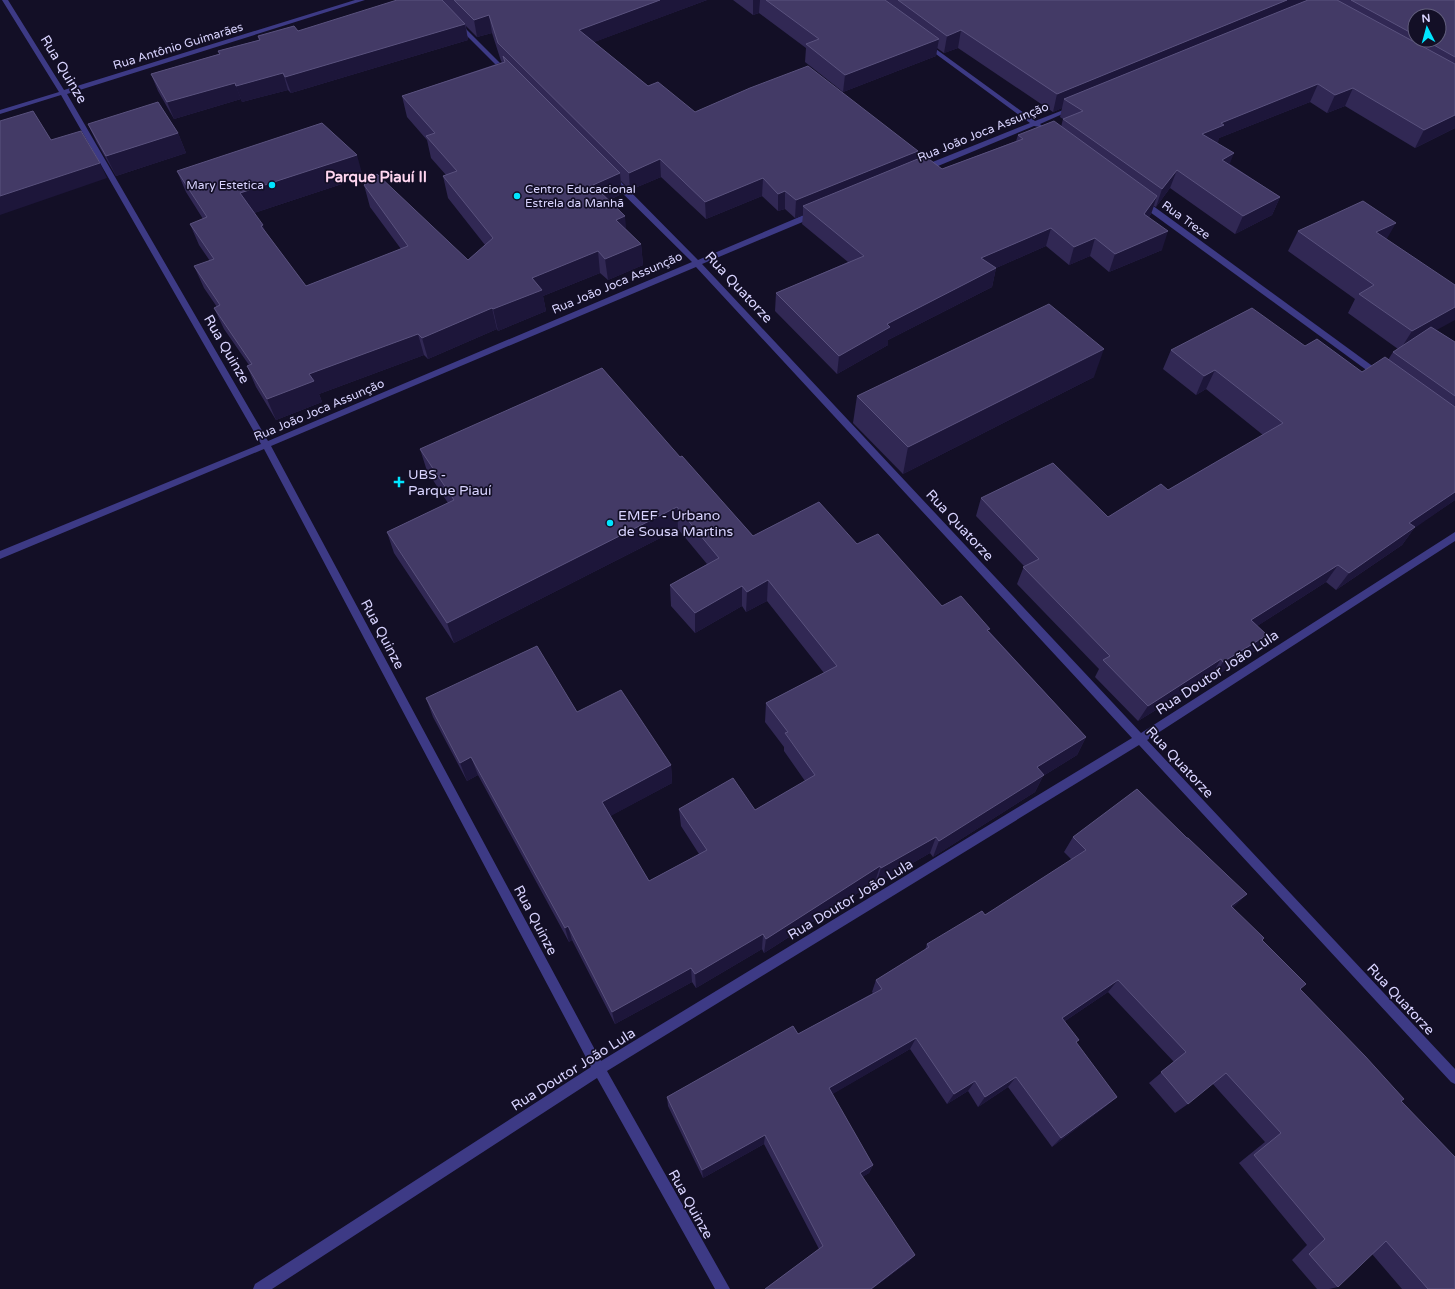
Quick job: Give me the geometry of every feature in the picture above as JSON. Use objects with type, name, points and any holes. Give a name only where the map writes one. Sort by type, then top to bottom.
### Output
[{"type":"street","name":"Rua Quinze","points":[[5,0],[63,93],[266,445],[599,1069],[723,1289]]},
{"type":"street","name":"Rua Antônio Guimarães","points":[[0,112],[362,0]]},
{"type":"street","points":[[451,17],[512,78]]},
{"type":"street","points":[[921,41],[1047,133]]},
{"type":"street","name":"Rua João Joca Assunção","points":[[917,172],[1078,106]]},
{"type":"street","name":"Rua Quatorze","points":[[607,173],[697,263],[1455,1078]]},
{"type":"street","name":"Rua Treze","points":[[1136,198],[1385,380]]},
{"type":"street","name":"Rua João Joca Assunção","points":[[0,555],[266,445],[822,211]]},
{"type":"street","name":"Rua Doutor João Lula","points":[[260,1289],[599,1069],[1140,739],[1455,536]]},
{"type":"building","points":[[397,0],[442,0],[465,24],[285,77],[283,73],[236,86],[235,83],[167,102],[151,74],[220,54],[218,51],[260,40],[258,36],[294,26],[298,31]]},
{"type":"building","points":[[454,0],[660,0],[579,30],[648,86],[658,82],[695,112],[750,88],[808,66],[918,151],[796,200],[785,191],[778,194],[763,178],[705,202],[660,159],[629,173],[498,43],[489,15],[474,20]]},
{"type":"building","points":[[766,0],[885,0],[939,39],[845,75],[806,44],[819,39]]},
{"type":"building","points":[[898,0],[1287,0],[1057,94],[961,30],[947,36]]},
{"type":"building","points":[[1308,0],[1337,0],[1407,38],[1407,48],[1426,48],[1455,64],[1455,115],[1424,130],[1353,88],[1335,95],[1318,84],[1221,123],[1224,125],[1202,134],[1234,153],[1222,160],[1280,197],[1243,216],[1177,170],[1162,189],[1063,119],[1083,111],[1064,99]]},
{"type":"building","points":[[1351,0],[1455,0],[1455,57],[1439,48],[1447,48],[1447,8],[1407,8],[1407,31]]},
{"type":"building","points":[[503,56],[620,173],[593,185],[625,216],[616,220],[641,244],[605,259],[598,251],[532,278],[542,290],[493,309],[492,308],[422,338],[418,334],[309,374],[314,381],[267,399],[247,366],[252,364],[214,308],[220,305],[194,266],[214,259],[190,224],[207,217],[177,171],[322,123],[357,155],[240,193],[263,225],[261,226],[306,286],[408,246],[364,185],[377,174],[468,260],[493,238],[443,176],[457,171],[426,136],[435,133],[402,96],[505,62]]},
{"type":"building","points":[[158,102],[178,133],[106,156],[88,124]]},
{"type":"building","points":[[33,111],[51,140],[81,131],[100,163],[0,196],[0,121]]},
{"type":"building","points":[[1054,121],[1157,196],[1144,214],[1168,231],[1115,254],[1095,238],[1074,247],[1051,228],[981,258],[996,268],[887,324],[890,327],[839,356],[776,293],[864,256],[803,206],[925,156],[942,169],[1023,139],[1018,135]]},
{"type":"building","points":[[1363,201],[1396,223],[1376,232],[1455,285],[1455,307],[1412,331],[1359,294],[1374,285],[1298,231]]},
{"type":"building","points":[[1049,304],[1104,349],[908,447],[857,396]]},
{"type":"building","points":[[1252,308],[1305,346],[1317,339],[1362,372],[1385,357],[1455,407],[1455,492],[1409,523],[1415,527],[1349,573],[1338,565],[1251,620],[1267,635],[1223,662],[1221,659],[1148,706],[1103,660],[1110,656],[1023,567],[1039,559],[981,498],[1053,463],[1108,517],[1161,484],[1168,490],[1283,423],[1215,370],[1204,376],[1171,350]]},
{"type":"building","points":[[1431,327],[1455,342],[1455,396],[1393,352]]},
{"type":"building","points":[[602,368],[680,457],[682,456],[753,536],[819,502],[857,544],[878,534],[942,606],[961,596],[990,629],[987,630],[1086,737],[1037,767],[1044,775],[939,841],[936,837],[881,868],[880,866],[766,939],[763,934],[695,974],[691,968],[612,1012],[568,926],[565,928],[471,757],[460,763],[426,698],[537,646],[577,712],[621,690],[671,765],[602,802],[649,881],[707,850],[679,809],[733,778],[755,810],[815,775],[785,733],[788,732],[766,703],[837,666],[768,580],[747,592],[742,586],[695,613],[670,585],[719,558],[677,507],[447,623],[387,532],[454,500],[420,449]]},
{"type":"building","points":[[1137,789],[1247,894],[1231,906],[1264,938],[1262,940],[1306,984],[1300,989],[1365,1056],[1404,1099],[1401,1101],[1455,1157],[1455,1289],[1428,1289],[1386,1241],[1338,1287],[1309,1254],[1325,1239],[1254,1155],[1281,1133],[1226,1073],[1188,1104],[1161,1072],[1186,1052],[1118,980],[1062,1018],[1079,1040],[1076,1042],[1117,1097],[1061,1138],[1016,1077],[985,1097],[975,1081],[954,1094],[916,1038],[829,1088],[873,1165],[860,1173],[915,1255],[871,1289],[765,1289],[823,1246],[765,1135],[702,1170],[667,1097],[793,1026],[798,1034],[882,989],[876,980],[929,947],[927,944],[982,911],[985,915],[1086,850],[1073,837]]},
{"type":"place","name":"Mary Estetica","points":[[272,185]]},
{"type":"place","name":"Centro Educacional Estrela da Manhã","points":[[517,196]]},
{"type":"place","name":"UBS - Parque Piauí","points":[[399,482]]},
{"type":"place","name":"EMEF - Urbano de Sousa Martins","points":[[610,523]]},
{"type":"district","name":"Parque Piauí II","points":[[376,177]]}]
